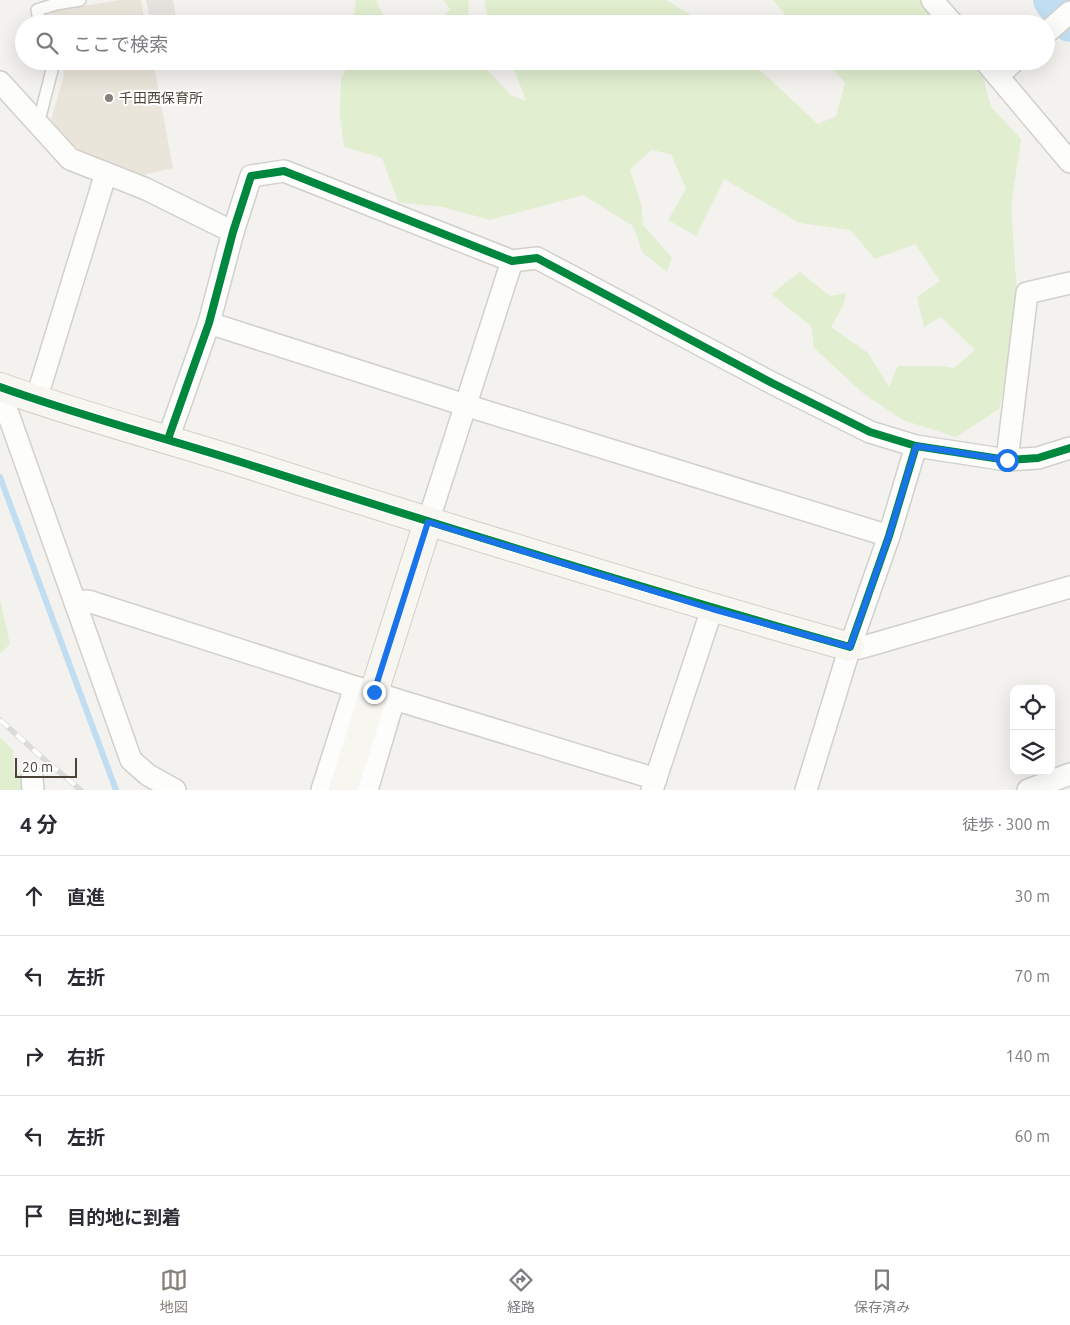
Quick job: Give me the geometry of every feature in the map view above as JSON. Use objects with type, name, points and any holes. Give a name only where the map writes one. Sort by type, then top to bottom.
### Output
[{"type":"street","points":[[932,0],[945,15]]},
{"type":"street","points":[[1055,25],[1070,12]]},
{"type":"street","points":[[992,70],[1070,162]]},
{"type":"street","points":[[0,82],[70,159],[146,189],[233,232]]},
{"type":"street","points":[[168,439],[209,323],[233,232],[251,176],[284,171],[512,261],[537,258],[772,383],[870,432],[916,446],[1007,460],[1038,458],[1070,448]]},
{"type":"street","points":[[36,400],[106,172]]},
{"type":"street","points":[[343,790],[512,261]]},
{"type":"street","points":[[1007,460],[1027,293],[1070,283]]},
{"type":"street","points":[[209,323],[889,536]]},
{"type":"street","points":[[0,387],[36,400],[168,439],[428,522],[712,609],[850,647],[860,648],[1070,587]]},
{"type":"street","points":[[0,392],[131,760],[148,775],[175,790]]},
{"type":"street","points":[[806,790],[850,647],[889,536],[916,446]]},
{"type":"street","points":[[75,602],[88,601],[654,785],[712,609]]},
{"type":"street","points":[[322,790],[374,693]]},
{"type":"street","points":[[367,790],[374,693]]},
{"type":"street","points":[[1028,790],[1070,774]]},
{"type":"lane","points":[[38,15],[37,10],[56,4],[80,0]]},
{"type":"lane","points":[[36,121],[42,113],[53,70]]},
{"type":"shaded area","points":[[119,0],[141,0],[144,15],[48,15],[54,11]]},
{"type":"shaded area","points":[[146,0],[173,0],[176,15],[149,15]]},
{"type":"shaded area","name":"千田西保育所","points":[[63,70],[155,70],[173,168],[139,176],[80,151],[51,120],[64,75]]},
{"type":"green space","points":[[356,0],[376,0],[383,15],[354,15]]},
{"type":"green space","points":[[444,0],[469,0],[469,15],[445,15],[450,9]]},
{"type":"green space","points":[[485,0],[666,0],[691,15],[487,15]]},
{"type":"green space","points":[[773,0],[922,0],[936,15],[786,15]]},
{"type":"green space","points":[[346,70],[488,70],[511,95],[526,101],[514,70],[760,70],[818,124],[836,116],[845,83],[834,70],[981,70],[991,107],[1021,139],[1011,206],[1017,293],[1013,348],[999,409],[956,437],[903,420],[864,394],[814,348],[811,326],[771,294],[800,272],[830,296],[846,293],[843,306],[831,327],[868,353],[889,387],[898,366],[941,366],[954,368],[975,350],[941,317],[924,327],[917,297],[940,281],[915,244],[875,259],[850,230],[800,223],[724,179],[696,236],[668,220],[686,189],[671,154],[651,150],[630,170],[641,204],[643,225],[672,258],[667,272],[643,253],[633,226],[583,195],[490,220],[443,207],[398,202],[382,158],[344,147],[340,117],[341,79]]},
{"type":"green space","points":[[0,600],[10,644],[0,654]]},
{"type":"green space","points":[[0,737],[13,750],[14,774],[28,776],[34,790],[0,790]]},
{"type":"waterway","points":[[1052,0],[1070,23]]},
{"type":"waterway","points":[[0,477],[116,790]]},
{"type":"railway","points":[[0,720],[81,790]]},
{"type":"cycle path","points":[[168,439],[209,323],[233,232],[251,176],[284,171],[512,261],[537,258],[772,383],[870,432],[916,446],[1007,460],[1038,458],[1070,448]]},
{"type":"cycle path","points":[[0,387],[61,408],[216,454],[397,512],[850,647],[889,536],[916,446]]},
{"type":"place","name":"千田西保育所","points":[[109,98]]},
{"type":"route","points":[[374,692],[428,522],[712,609],[850,647],[889,536],[916,446],[1007,460]]}]
